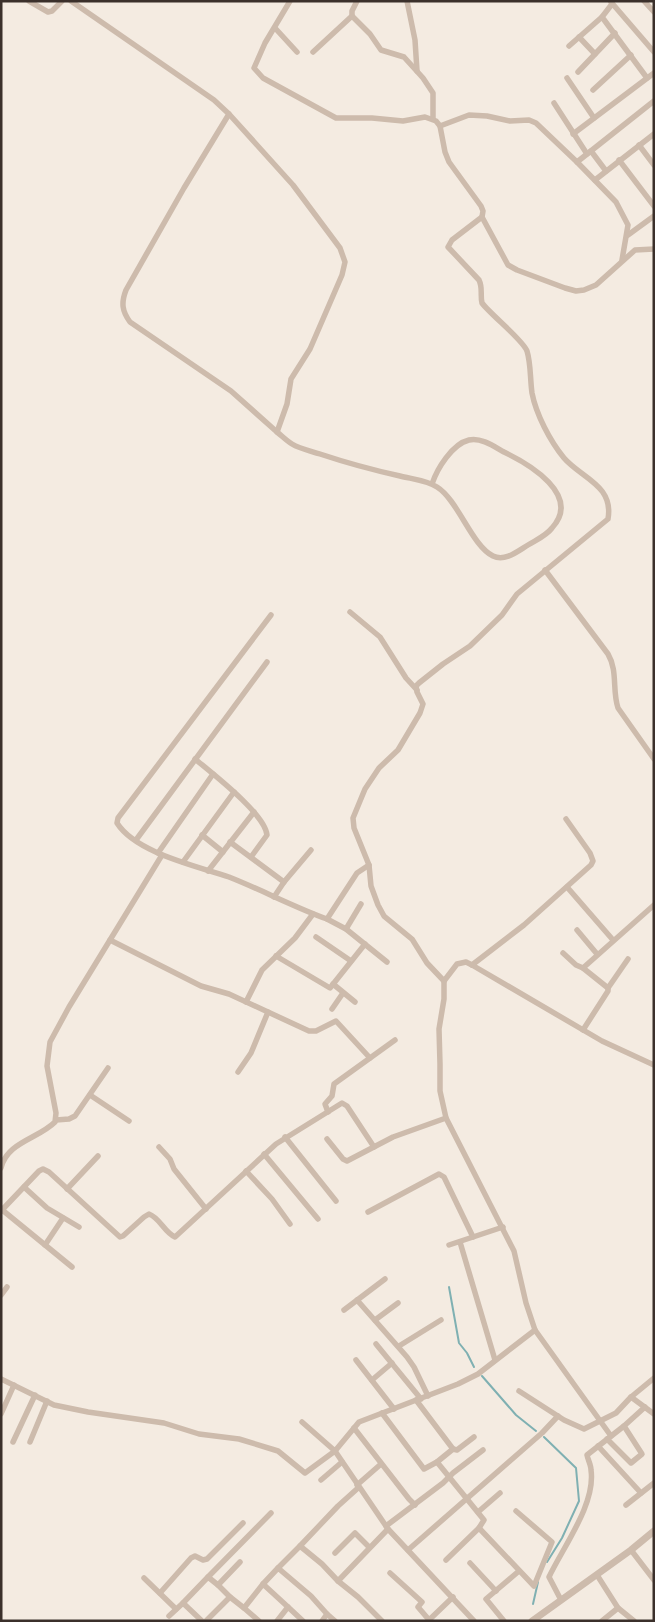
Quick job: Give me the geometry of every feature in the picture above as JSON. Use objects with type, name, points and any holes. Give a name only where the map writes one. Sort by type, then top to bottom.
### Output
[{"type":"street","points":[[29,1],[48,12],[52,11],[62,1]]},
{"type":"street","points":[[71,1],[206,95],[229,114],[293,185],[340,248],[345,262],[342,275],[310,349],[291,379],[287,404],[278,432]]},
{"type":"street","points":[[290,1],[265,43],[254,68],[262,78],[336,118],[372,118],[403,121],[425,117],[433,119],[440,126],[450,162],[481,206],[482,217],[508,265],[576,291],[589,289],[596,285],[622,260],[639,249],[654,249]]},
{"type":"street","points":[[313,52],[352,16],[352,11],[357,1]]},
{"type":"street","points":[[407,1],[415,40],[417,71]]},
{"type":"street","points":[[644,1],[654,12]]},
{"type":"street","points":[[569,46],[602,17],[613,3],[654,52]]},
{"type":"street","points":[[352,16],[370,34],[381,50],[401,55],[431,88],[433,119]]},
{"type":"street","points":[[602,17],[647,78]]},
{"type":"street","points":[[275,28],[297,52]]},
{"type":"street","points":[[578,72],[615,33]]},
{"type":"street","points":[[579,37],[595,54]]},
{"type":"street","points":[[593,90],[631,56]]},
{"type":"street","points":[[573,134],[654,73]]},
{"type":"street","points":[[567,78],[594,118]]},
{"type":"street","points":[[577,162],[654,101]]},
{"type":"street","points":[[554,103],[573,134],[606,171]]},
{"type":"street","points":[[229,114],[188,181],[126,290],[122,304],[124,314],[130,322],[231,391],[298,447],[354,465],[432,484],[442,491],[485,549],[495,557],[508,557],[543,536],[552,529],[560,514],[561,505],[559,498],[539,472],[524,461],[477,439],[461,443],[446,458],[436,472],[432,484]]},
{"type":"street","points":[[440,126],[469,115],[487,116],[510,121],[529,120],[539,126],[616,202],[627,220],[629,230],[622,260]]},
{"type":"street","points":[[595,180],[654,134]]},
{"type":"street","points":[[639,145],[654,165]]},
{"type":"street","points":[[619,160],[654,206]]},
{"type":"street","points":[[628,235],[654,216]]},
{"type":"street","points":[[417,691],[416,686],[437,668],[470,646],[502,615],[517,594],[608,519],[610,508],[599,486],[564,458],[540,419],[532,392],[530,362],[526,348],[482,303],[482,286],[479,280],[448,247],[452,240],[482,217]]},
{"type":"street","points":[[545,570],[608,654],[614,669],[618,708],[654,759]]},
{"type":"street","points":[[350,612],[380,637],[406,678],[417,691],[423,704],[420,713],[398,750],[379,768],[365,789],[353,818],[354,828],[371,886],[384,916],[412,939],[427,963],[444,981]]},
{"type":"street","points":[[271,615],[118,818],[118,825],[136,840],[160,854],[230,878],[328,919],[346,929],[387,962]]},
{"type":"street","points":[[136,840],[267,662]]},
{"type":"street","points":[[196,759],[234,792],[259,818],[267,833],[251,858]]},
{"type":"street","points":[[1,1168],[4,1158],[11,1150],[53,1124],[56,1120],[47,1066],[50,1042],[160,854],[213,774]]},
{"type":"street","points":[[183,862],[234,792]]},
{"type":"street","points":[[208,871],[254,812]]},
{"type":"street","points":[[472,965],[510,937],[587,870],[593,861],[590,853],[566,819]]},
{"type":"street","points":[[202,835],[223,852]]},
{"type":"street","points":[[230,842],[284,882]]},
{"type":"street","points":[[274,897],[311,850]]},
{"type":"street","points":[[328,919],[365,867]]},
{"type":"street","points":[[567,887],[613,940]]},
{"type":"street","points":[[346,929],[360,904]]},
{"type":"street","points":[[583,968],[654,905]]},
{"type":"street","points":[[246,1002],[260,973],[295,938],[313,914]]},
{"type":"street","points":[[577,930],[597,954]]},
{"type":"street","points":[[316,937],[351,961]]},
{"type":"street","points":[[110,940],[202,986],[225,992],[313,1032],[336,1021],[370,1058]]},
{"type":"street","points":[[276,956],[330,988],[365,944]]},
{"type":"street","points":[[563,953],[608,988]]},
{"type":"street","points":[[583,1030],[608,994],[608,988],[628,960]]},
{"type":"street","points":[[624,1426],[642,1454],[631,1463],[609,1437],[600,1421],[535,1330],[526,1303],[514,1250],[446,1118],[440,1091],[439,1030],[444,998],[444,981],[457,964],[466,962],[615,1048],[654,1065]]},
{"type":"street","points":[[333,984],[355,1002]]},
{"type":"street","points":[[332,1009],[344,993]]},
{"type":"street","points":[[238,1072],[251,1053],[268,1012]]},
{"type":"street","points":[[328,1112],[325,1104],[332,1096],[334,1084],[395,1040]]},
{"type":"street","points":[[56,1120],[69,1119],[75,1116],[108,1068]]},
{"type":"street","points":[[90,1095],[129,1121]]},
{"type":"street","points":[[72,1267],[2,1210],[38,1171],[44,1169],[118,1236],[122,1237],[149,1214],[155,1217],[171,1236],[175,1236],[285,1137],[342,1103],[345,1104],[374,1147]]},
{"type":"street","points":[[327,1139],[347,1161],[393,1137],[446,1118]]},
{"type":"street","points":[[285,1137],[336,1201]]},
{"type":"street","points":[[159,1147],[170,1159],[174,1169],[206,1209]]},
{"type":"street","points":[[264,1154],[318,1218]]},
{"type":"street","points":[[67,1189],[98,1156]]},
{"type":"street","points":[[246,1171],[272,1199],[290,1224]]},
{"type":"street","points":[[368,1212],[437,1174],[441,1174],[473,1237]]},
{"type":"street","points":[[24,1187],[47,1208],[79,1227]]},
{"type":"street","points":[[44,1245],[63,1218]]},
{"type":"street","points":[[449,1245],[503,1228]]},
{"type":"street","points":[[460,1242],[495,1360]]},
{"type":"street","points":[[344,1310],[385,1279]]},
{"type":"street","points":[[1,1296],[7,1287]]},
{"type":"street","points":[[357,1300],[398,1346],[414,1368],[428,1396]]},
{"type":"street","points":[[374,1320],[398,1303]]},
{"type":"street","points":[[398,1346],[442,1320]]},
{"type":"street","points":[[1,1379],[54,1405],[164,1423],[199,1434],[239,1439],[278,1451],[305,1473],[335,1451],[359,1422],[458,1384],[478,1374],[535,1330]]},
{"type":"street","points":[[376,1344],[453,1449]]},
{"type":"street","points":[[356,1360],[394,1409]]},
{"type":"street","points":[[372,1380],[392,1364]]},
{"type":"street","points":[[519,1390],[558,1416],[584,1429],[616,1413],[631,1397],[654,1378]]},
{"type":"street","points":[[1,1414],[14,1385]]},
{"type":"street","points":[[13,1442],[35,1395]]},
{"type":"street","points":[[631,1397],[654,1414]]},
{"type":"street","points":[[30,1442],[47,1401]]},
{"type":"street","points":[[561,1600],[549,1576],[579,1522],[589,1497],[591,1470],[587,1455],[645,1407]]},
{"type":"street","points":[[382,1414],[424,1469],[437,1462],[453,1449],[457,1450],[474,1437]]},
{"type":"street","points":[[408,1550],[542,1433],[558,1416]]},
{"type":"street","points":[[302,1422],[335,1451],[387,1528],[474,1621]]},
{"type":"street","points":[[354,1428],[415,1505]]},
{"type":"street","points":[[598,1446],[641,1493]]},
{"type":"street","points":[[338,1581],[387,1528],[482,1450]]},
{"type":"street","points":[[321,1480],[342,1462]]},
{"type":"street","points":[[437,1462],[484,1520],[479,1528],[446,1560]]},
{"type":"street","points":[[244,1608],[278,1568],[382,1464]]},
{"type":"street","points":[[626,1505],[654,1483]]},
{"type":"street","points":[[478,1512],[500,1493]]},
{"type":"street","points":[[479,1528],[534,1586],[552,1542],[516,1511]]},
{"type":"street","points":[[169,1616],[271,1512]]},
{"type":"street","points":[[160,1593],[191,1558],[195,1556],[203,1560],[208,1559],[243,1523]]},
{"type":"street","points":[[532,1621],[632,1550],[654,1531]]},
{"type":"street","points":[[335,1553],[354,1533],[369,1547]]},
{"type":"street","points":[[300,1546],[322,1564],[382,1621]]},
{"type":"street","points":[[632,1550],[654,1580]]},
{"type":"street","points":[[218,1585],[240,1562]]},
{"type":"street","points":[[470,1563],[496,1591]]},
{"type":"street","points":[[278,1568],[335,1621]]},
{"type":"street","points":[[504,1621],[486,1599],[519,1571]]},
{"type":"street","points":[[390,1573],[422,1602],[418,1607],[429,1621],[453,1597]]},
{"type":"street","points":[[597,1575],[618,1608],[634,1621]]},
{"type":"street","points":[[208,1577],[259,1621]]},
{"type":"street","points":[[144,1578],[176,1609]]},
{"type":"street","points":[[263,1584],[303,1621]]},
{"type":"street","points":[[183,1603],[204,1621],[230,1597]]},
{"type":"street","points":[[278,1620],[288,1607]]},
{"type":"street","points":[[602,1621],[618,1608]]},
{"type":"street","points":[[322,1621],[327,1614]]},
{"type":"waterway","points":[[449,1287],[459,1343],[474,1367]]},
{"type":"waterway","points":[[482,1376],[516,1415],[536,1431]]},
{"type":"waterway","points":[[544,1437],[576,1468],[579,1501],[562,1538],[547,1562]]},
{"type":"waterway","points":[[533,1604],[538,1582]]}]
